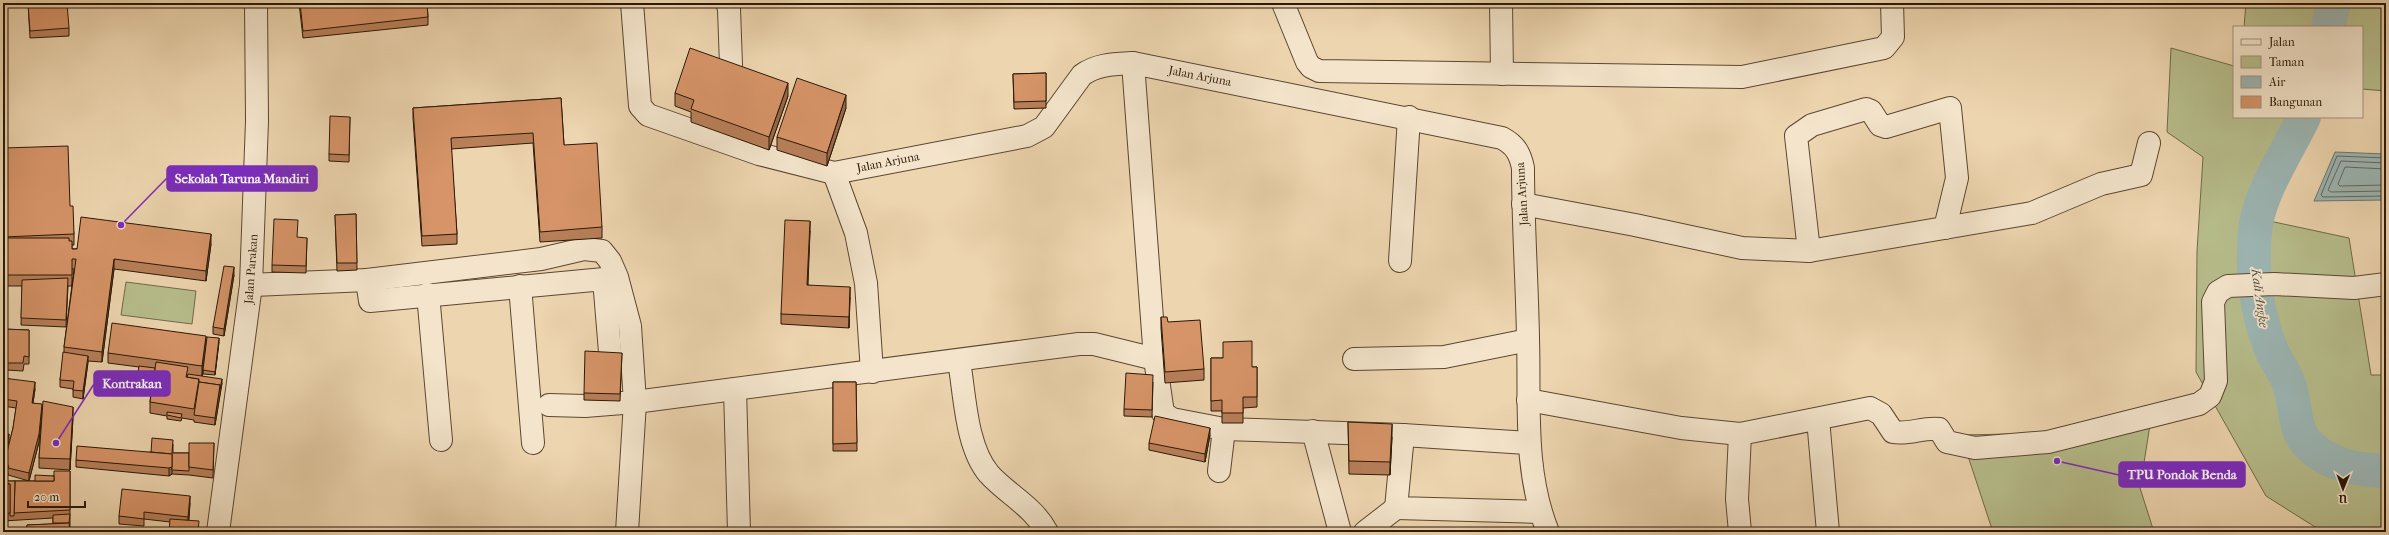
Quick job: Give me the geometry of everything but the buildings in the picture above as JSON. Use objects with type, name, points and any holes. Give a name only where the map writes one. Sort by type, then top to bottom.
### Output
[{"type":"street","name":"Jalan Parakan","points":[[218,532],[251,285],[257,121],[256,3]]},
{"type":"street","name":"Jalan Arjuna","points":[[632,3],[640,106],[648,115],[759,154],[834,172],[1027,136],[1044,127],[1082,75],[1087,71],[1102,66],[1133,63],[1408,117],[1502,138],[1511,143],[1518,151],[1523,168],[1528,340],[1528,443],[1540,512],[1548,532]]},
{"type":"street","points":[[727,3],[729,9],[731,65]]},
{"type":"street","points":[[1283,3],[1307,62],[1311,67],[1319,71],[1742,77],[1768,73],[1884,48],[1893,37],[1892,3]]},
{"type":"street","points":[[1501,3],[1502,74]]},
{"type":"street","points":[[1133,63],[1155,358],[1163,413],[1172,419],[1224,429],[1403,435],[1528,443]]},
{"type":"street","points":[[1809,251],[1796,136],[1812,125],[1866,109],[1871,111],[1880,125],[1886,127],[1950,108],[1957,178],[1945,228]]},
{"type":"street","points":[[1400,261],[1408,117]]},
{"type":"street","points":[[1523,204],[1635,224],[1742,248],[1809,251],[2032,213],[2101,184],[2141,175],[2149,143]]},
{"type":"street","points":[[834,172],[856,233],[866,283],[872,372]]},
{"type":"street","points":[[251,285],[367,280],[541,259],[584,249],[598,250],[610,261],[624,299],[630,326],[636,402],[628,532]]},
{"type":"street","points":[[367,280],[370,301],[428,294],[604,279],[610,352]]},
{"type":"street","points":[[1528,400],[1681,428],[1740,434],[1870,408],[1881,414],[1893,432],[1904,434],[1926,427],[1939,429],[1947,442],[1975,448],[2048,442],[2199,404],[2210,396],[2216,382],[2213,302],[2218,292],[2228,286],[2274,284],[2354,288],[2386,284]]},
{"type":"street","points":[[520,286],[534,443]]},
{"type":"street","points":[[428,294],[441,440]]},
{"type":"street","points":[[1354,359],[1444,357],[1528,340]]},
{"type":"street","points":[[549,405],[585,406],[636,402],[958,361],[1086,343],[1155,358]]},
{"type":"street","points":[[958,361],[974,447],[980,463],[1000,485],[1033,513],[1047,532]]},
{"type":"street","points":[[735,390],[739,532]]},
{"type":"street","points":[[1818,419],[1828,532]]},
{"type":"street","points":[[1219,471],[1224,429]]},
{"type":"street","points":[[1313,431],[1340,532]]},
{"type":"street","points":[[1740,434],[1737,499],[1740,532]]},
{"type":"street","points":[[1396,508],[1403,435]]},
{"type":"street","points":[[1365,532],[1396,508],[1540,512]]},
{"type":"green space","points":[[2246,3],[2386,3],[2386,91],[2363,89],[2363,26],[2244,26]]},
{"type":"green space","points":[[2171,48],[2233,66],[2233,118],[2285,118],[2260,219],[2349,238],[2371,375],[2386,375],[2386,532],[2323,532],[2266,496],[2196,372],[2197,251],[2203,157],[2167,132]]},
{"type":"green space","points":[[126,282],[196,291],[192,324],[121,315]]},
{"type":"green space","points":[[2152,412],[2140,488],[2154,532],[1993,532],[1961,435],[2054,433]]},
{"type":"water","points":[[2335,152],[2386,154],[2386,200],[2314,201]]},
{"type":"waterway","name":"Kali Angke","points":[[2328,26],[2334,3]]},
{"type":"waterway","name":"Kali Angke","points":[[2303,118],[2270,183],[2259,211],[2256,224],[2254,239],[2254,271],[2261,319],[2271,349],[2289,384],[2299,429],[2306,442],[2323,456],[2343,465],[2386,471]]},
{"type":"place","name":"Sekolah Taruna Mandiri","points":[[121,225]]},
{"type":"place","name":"Kontrakan","points":[[56,443]]},
{"type":"place","name":"TPU Pondok Benda","points":[[2057,461]]}]
